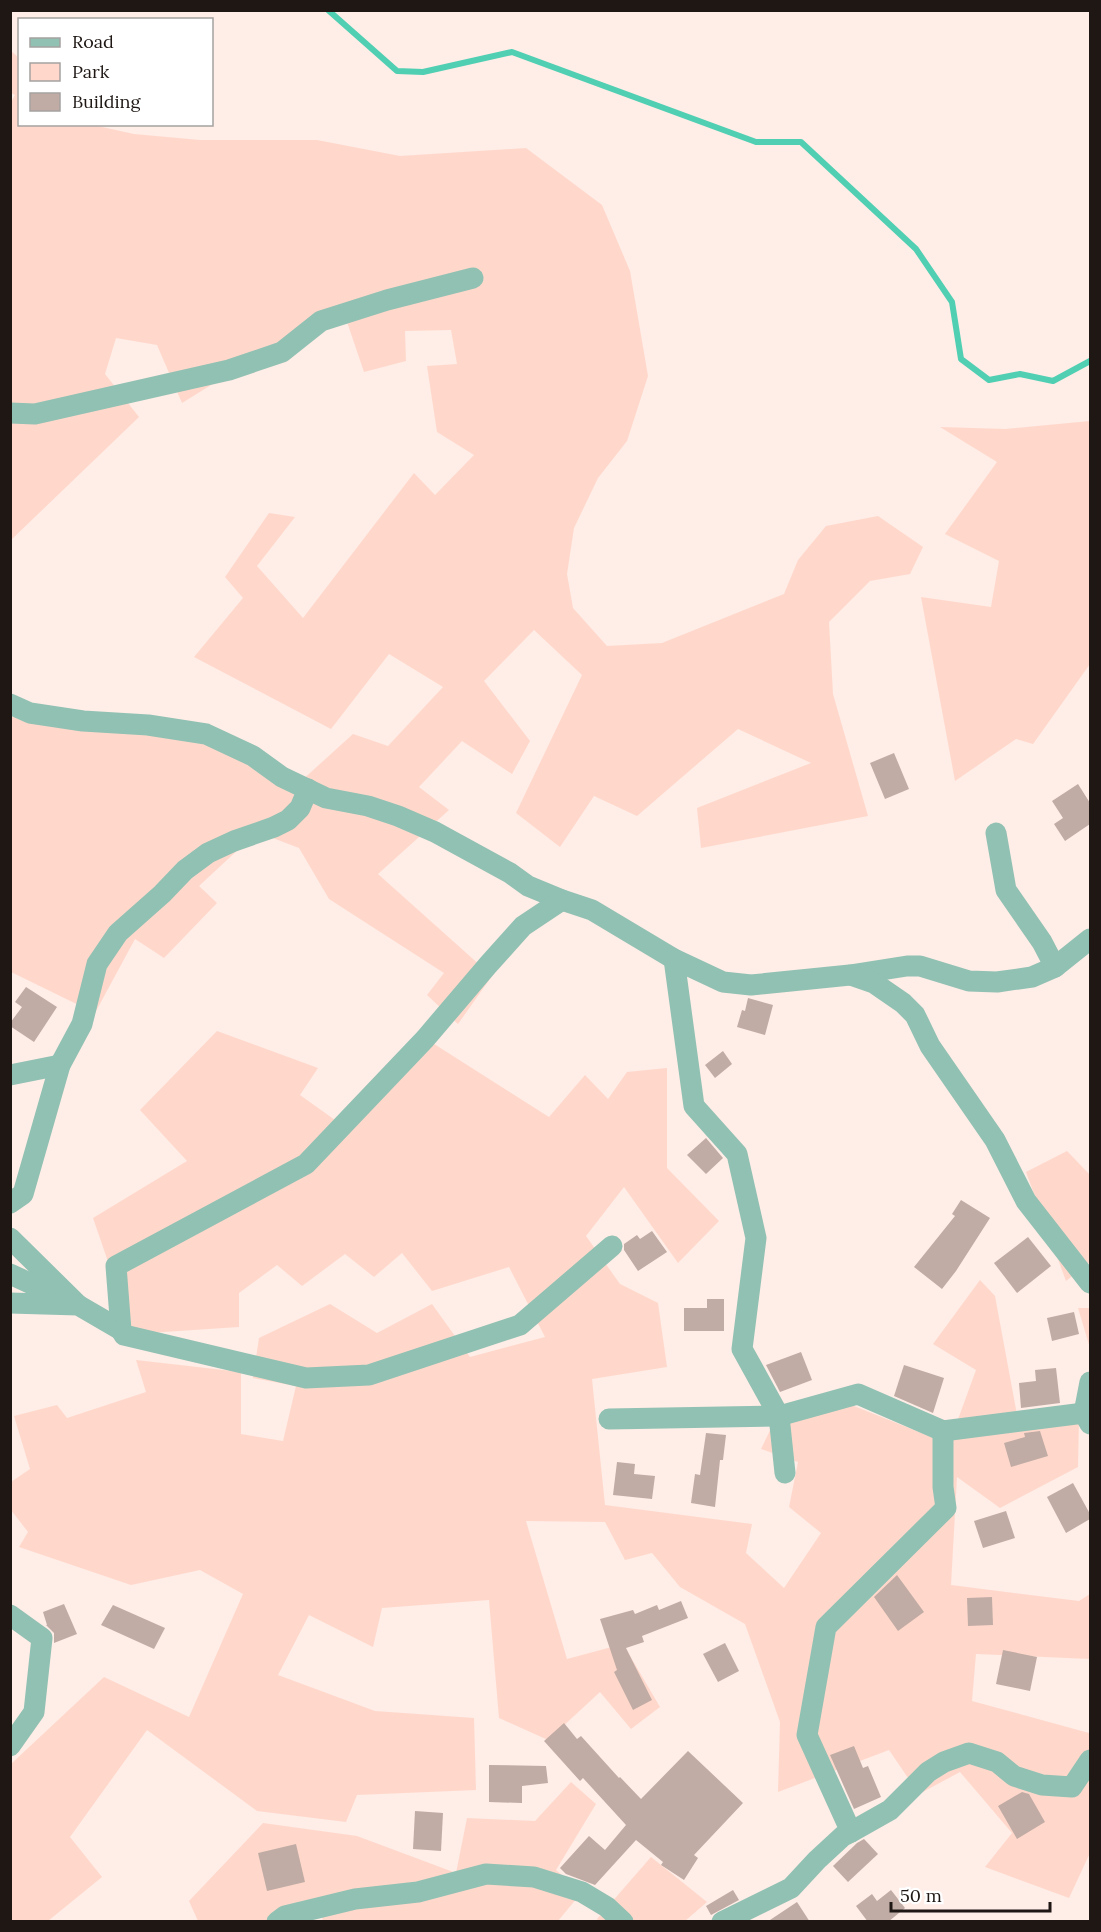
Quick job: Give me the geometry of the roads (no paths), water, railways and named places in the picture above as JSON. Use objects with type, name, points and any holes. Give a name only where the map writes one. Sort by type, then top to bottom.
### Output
[{"type":"street","points":[[10,413],[35,414],[229,370],[282,352],[321,321],[387,300],[473,278]]},
{"type":"street","points":[[10,704],[20,716],[148,725],[206,734],[253,756],[282,777],[326,798],[368,806],[435,832],[510,873],[528,886],[592,910],[674,959],[723,982],[751,985],[850,975],[907,966],[920,966],[969,981],[997,982],[1032,977],[1055,967],[1090,939]]},
{"type":"street","points":[[10,1203],[23,1194],[60,1065],[82,1024],[97,964],[118,933],[185,870],[208,853],[288,820],[300,808],[308,789]]},
{"type":"street","points":[[996,833],[1006,890],[1042,942],[1055,967]]},
{"type":"street","points":[[562,900],[523,926],[425,1039],[306,1164],[116,1266],[121,1330],[124,1335],[306,1378],[369,1375],[520,1325],[612,1246]]},
{"type":"street","points":[[674,959],[694,1106],[737,1154],[756,1238],[742,1349],[779,1416],[785,1473]]},
{"type":"street","points":[[850,975],[874,983],[903,1003],[915,1015],[930,1046],[994,1140],[1026,1201],[1090,1283]]},
{"type":"street","points":[[10,1075],[60,1065]]},
{"type":"street","points":[[10,1238],[78,1305]]},
{"type":"street","points":[[10,1274],[78,1305],[121,1330]]},
{"type":"street","points":[[10,1304],[78,1305]]},
{"type":"street","points":[[609,1419],[779,1416],[858,1394],[943,1431],[1087,1418],[1090,1382]]},
{"type":"street","points":[[851,1832],[807,1735],[826,1627],[946,1508],[943,1487],[943,1431]]},
{"type":"street","points":[[10,1615],[42,1638],[34,1712],[10,1746]]},
{"type":"street","points":[[722,1922],[791,1888],[843,1836],[890,1810],[928,1772],[944,1762],[969,1753],[997,1762],[1014,1776],[1042,1785],[1072,1787],[1090,1760]]},
{"type":"street","points":[[277,1922],[285,1916],[355,1899],[418,1892],[486,1874],[534,1877],[582,1893],[607,1907],[623,1922]]},
{"type":"waterway","points":[[328,10],[397,71],[423,72],[512,52],[756,142],[801,142],[916,249],[952,302],[961,359],[989,380],[1020,374],[1053,381],[1090,361]]}]
